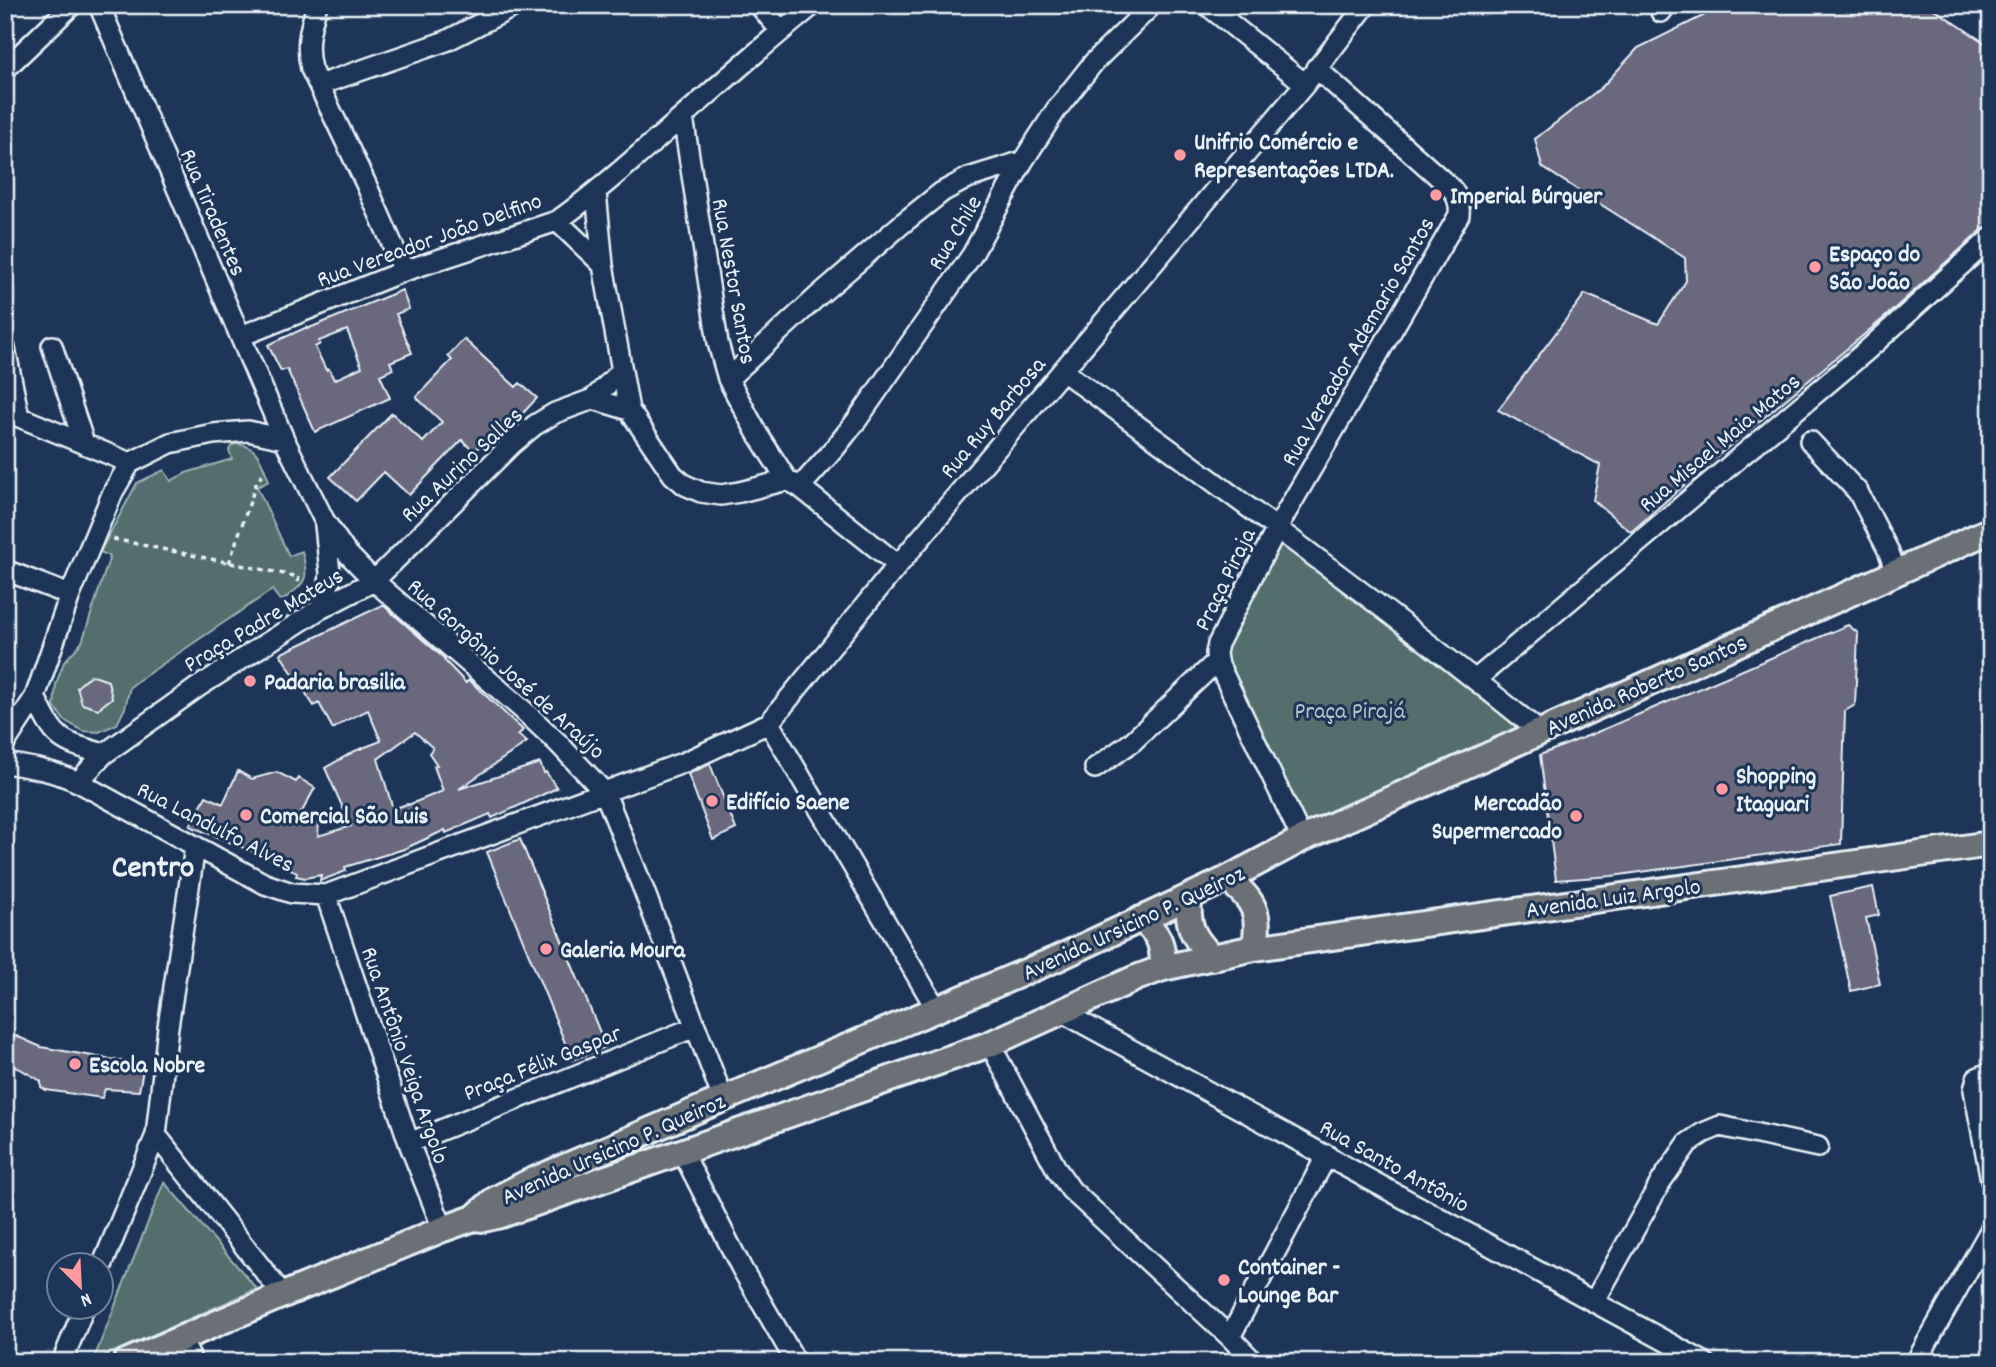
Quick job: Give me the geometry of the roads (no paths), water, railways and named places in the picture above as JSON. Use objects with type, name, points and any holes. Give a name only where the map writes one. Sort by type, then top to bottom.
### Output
[{"type":"main road","name":"Avenida Roberto Santos","points":[[1302,839],[1991,530]]},
{"type":"main road","name":"Avenida Ursicino P. Queiroz","points":[[474,1218],[494,1199],[591,1155],[1056,960],[1227,879],[1302,839]]},
{"type":"main road","name":"Avenida Luiz Argolo","points":[[1234,953],[1991,844]]},
{"type":"main road","points":[[1189,897],[1188,916],[1191,931],[1198,943],[1234,953],[1258,932],[1257,916],[1242,891],[1227,879]]},
{"type":"main road","points":[[1141,919],[1159,938],[1163,951],[1163,968]]},
{"type":"main road","name":"Avenida Ursicino P. Queiroz","points":[[474,1218],[501,1215],[990,1044],[1163,968],[1234,953]]},
{"type":"main road","points":[[126,1362],[474,1218]]},
{"type":"street","points":[[5,69],[72,5]]},
{"type":"street","name":"Rua Tiradentes","points":[[99,5],[284,439]]},
{"type":"street","points":[[317,5],[307,36],[307,55],[311,69],[404,271]]},
{"type":"street","points":[[319,85],[446,41],[517,5]]},
{"type":"street","points":[[759,5],[781,31]]},
{"type":"street","name":"Rua Vereador João Delfino","points":[[241,336],[404,271],[557,221],[596,191],[813,5]]},
{"type":"street","name":"Rua Chile","points":[[793,483],[835,448],[935,310],[972,255],[1023,161],[1056,110],[1094,62],[1152,5]]},
{"type":"street","points":[[1207,5],[1310,76]]},
{"type":"street","name":"Rua Ruy Barbosa","points":[[605,793],[685,762],[769,723],[898,565],[1310,76],[1366,5]]},
{"type":"street","name":"Rua Vereador Ademario Santos","points":[[1277,528],[1459,215],[1460,206],[1451,188],[1310,76]]},
{"type":"street","name":"Rua Nestor Santos","points":[[683,117],[718,343],[728,379],[758,435],[793,483],[898,565]]},
{"type":"street","points":[[728,379],[818,296],[942,192],[968,178],[1023,161]]},
{"type":"street","points":[[596,191],[603,265],[629,410],[674,475],[685,485],[701,492],[721,495],[793,483]]},
{"type":"street","points":[[557,221],[603,265]]},
{"type":"street","name":"Rua Misael Maia Matos","points":[[1475,680],[1866,351],[1991,238]]},
{"type":"street","points":[[52,346],[83,443]]},
{"type":"street","points":[[5,348],[12,414],[130,463]]},
{"type":"street","name":"Rua Aurino Salles","points":[[374,581],[512,443],[555,413],[593,399],[622,370]]},
{"type":"street","points":[[1063,370],[1277,528]]},
{"type":"street","points":[[593,399],[629,410]]},
{"type":"street","points":[[5,743],[35,697],[70,595],[113,492],[130,463],[170,443],[213,434],[248,431],[284,439]]},
{"type":"street","name":"Praça Padre Mateus","points":[[78,782],[104,754],[198,687],[320,609],[374,581],[345,551],[324,520],[284,439]]},
{"type":"street","points":[[1810,441],[1858,492],[1888,550],[1896,572]]},
{"type":"street","points":[[320,609],[330,573],[324,520]]},
{"type":"street","name":"Praça Piraja","points":[[1302,839],[1217,662],[1216,653],[1217,644],[1277,528],[1540,732]]},
{"type":"street","points":[[5,570],[70,595]]},
{"type":"street","name":"Rua Gorgônio José de Araújo","points":[[374,581],[532,718],[605,793]]},
{"type":"street","points":[[1095,768],[1132,742],[1217,662]]},
{"type":"street","points":[[35,697],[45,718],[61,739],[104,754]]},
{"type":"street","points":[[769,723],[937,1010]]},
{"type":"street","name":"Rua Landulfo Alves","points":[[5,763],[60,774],[78,782],[265,884],[292,892],[326,895],[605,793]]},
{"type":"street","points":[[605,793],[723,1099]]},
{"type":"street","points":[[108,1252],[156,1135],[168,1027],[195,847]]},
{"type":"street","name":"Rua Antônio Veiga Argolo","points":[[326,895],[409,1143],[443,1230]]},
{"type":"street","name":"Rua Santo Antônio","points":[[1062,1012],[1704,1362]]},
{"type":"street","name":"Praça Félix Gaspar","points":[[409,1143],[695,1027]]},
{"type":"street","points":[[990,1044],[1056,1170],[1071,1190],[1254,1362]]},
{"type":"street","points":[[1991,1072],[1977,1078],[1974,1090],[1991,1180]]},
{"type":"street","points":[[1594,1302],[1662,1180],[1689,1143],[1703,1133],[1720,1126],[1818,1147]]},
{"type":"street","points":[[156,1135],[283,1295]]},
{"type":"street","points":[[682,1153],[742,1269],[796,1362]]},
{"type":"street","points":[[1230,1337],[1327,1155]]},
{"type":"street","points":[[1916,1362],[1991,1229]]},
{"type":"street","points":[[62,1362],[78,1322]]},
{"type":"street","points":[[181,1337],[192,1362]]},
{"type":"place","name":"Unifrio Comércio e Representações LTDA.","points":[[1180,155]]},
{"type":"place","name":"Imperial Búrguer","points":[[1436,195]]},
{"type":"place","name":"Espaço do São João","points":[[1815,267]]},
{"type":"place","name":"Padaria brasilia","points":[[250,681]]},
{"type":"place","name":"Shopping Itaguari","points":[[1722,789]]},
{"type":"place","name":"Edifício Saene","points":[[712,801]]},
{"type":"place","name":"Comercial São Luis","points":[[246,815]]},
{"type":"place","name":"Mercadão Supermercado","points":[[1576,816]]},
{"type":"place","name":"Galeria Moura","points":[[546,949]]},
{"type":"place","name":"Escola Nobre","points":[[75,1064]]},
{"type":"place","name":"Container - Lounge Bar","points":[[1224,1280]]},
{"type":"district","name":"Centro","points":[[153,865]]},
{"type":"park label","name":"Praça Pirajá","points":[[1350,710]]}]
